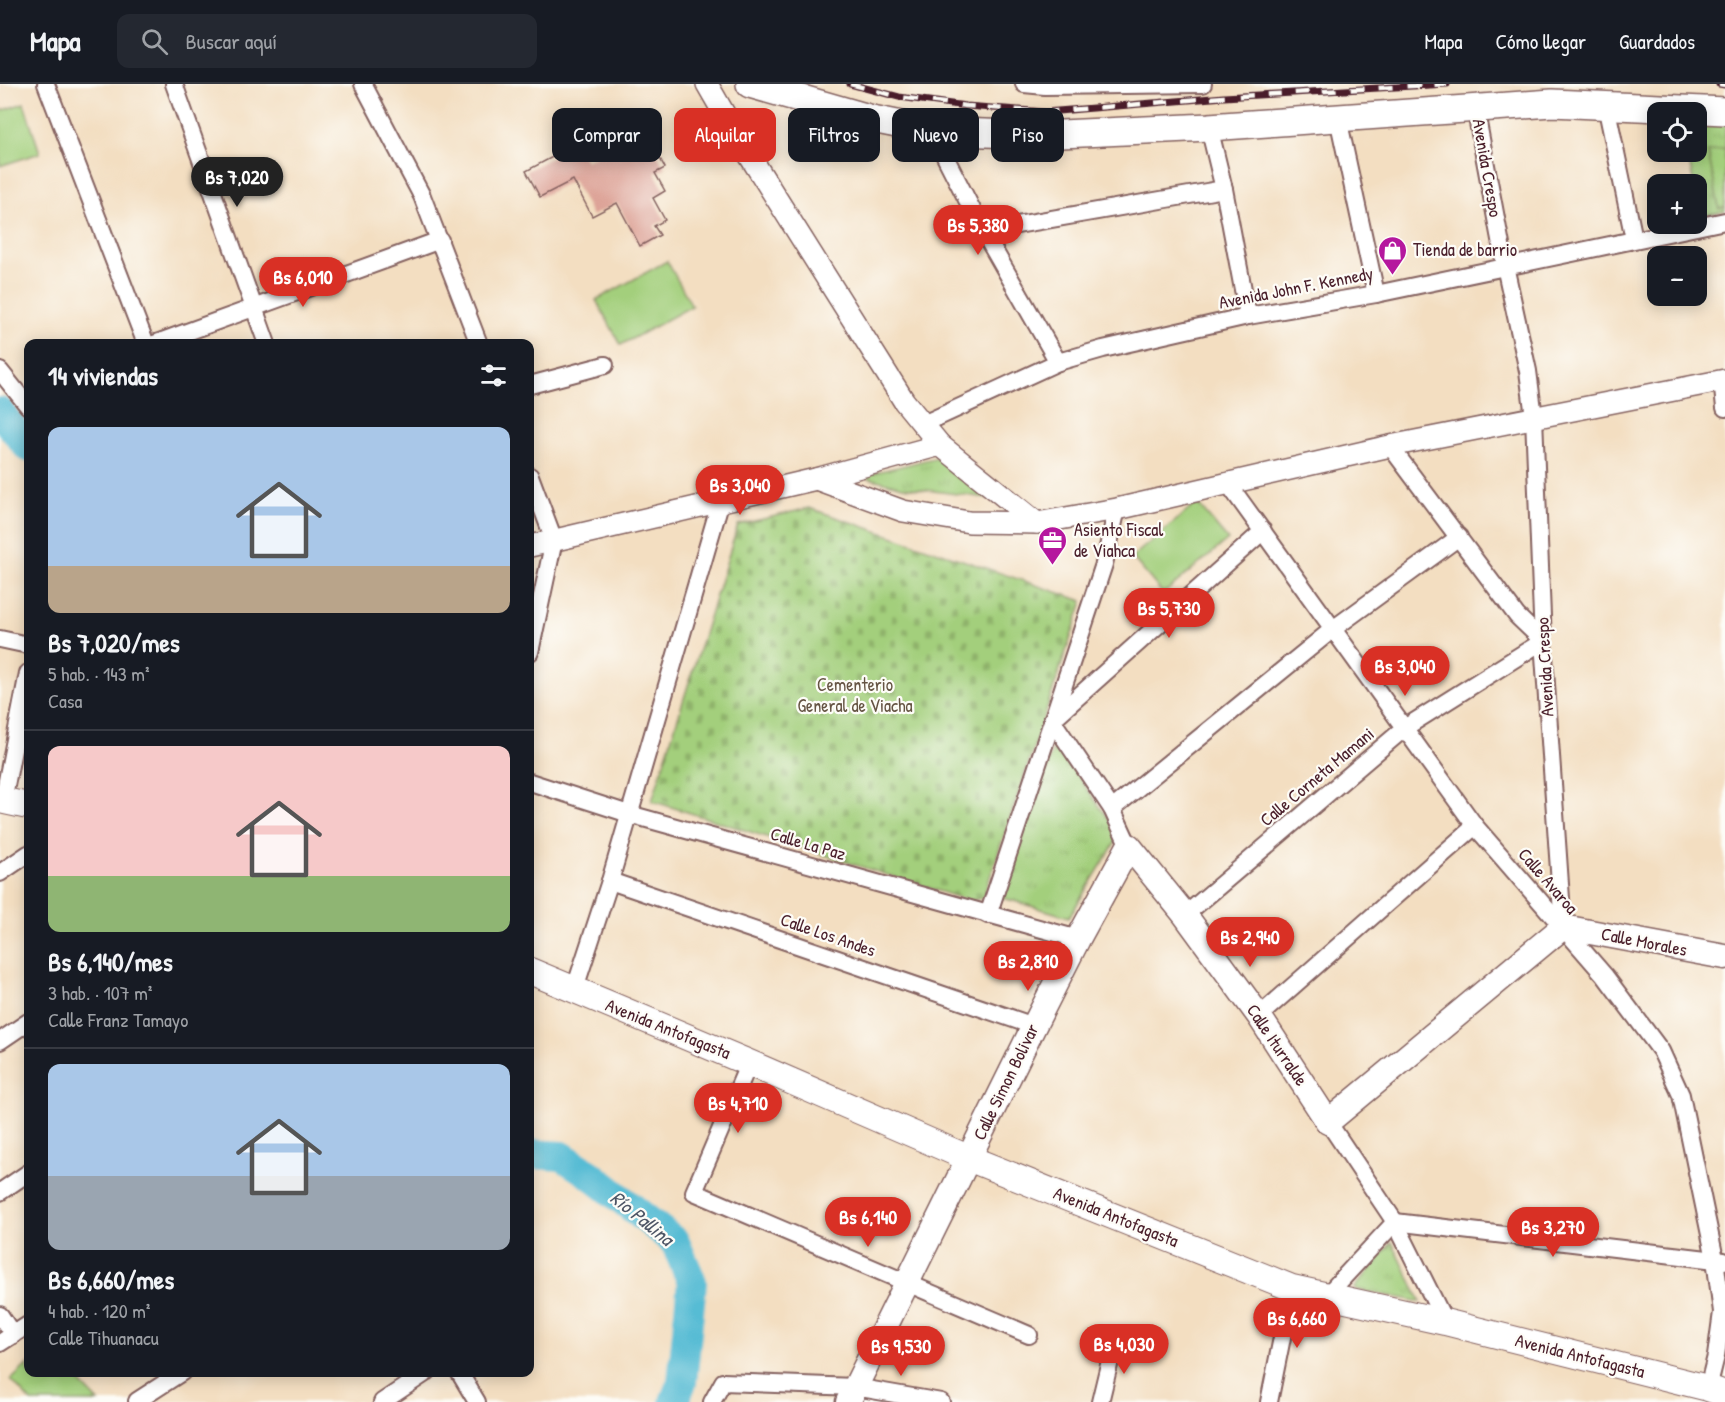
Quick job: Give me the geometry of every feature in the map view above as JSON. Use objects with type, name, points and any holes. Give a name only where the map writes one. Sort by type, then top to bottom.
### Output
[{"type":"highway","points":[[750,84],[892,123]]},
{"type":"highway","points":[[979,133],[1040,135],[1209,127],[1551,103],[1725,111]]},
{"type":"main road","points":[[2,800],[24,805]]},
{"type":"main road","name":"Calle Iturralde","points":[[1129,846],[1185,915],[1259,1016],[1328,1122]]},
{"type":"main road","name":"Calle Simon Bolivar","points":[[851,1394],[1078,939],[1129,846]]},
{"type":"main road","name":"Calle Morales","points":[[1563,927],[1725,957]]},
{"type":"main road","points":[[1328,1122],[1563,927]]},
{"type":"main road","name":"Avenida Antofagasta","points":[[534,973],[968,1158],[1292,1288],[1444,1322],[1716,1391]]},
{"type":"street","points":[[46,84],[144,339]]},
{"type":"street","points":[[174,84],[265,339]]},
{"type":"street","points":[[363,84],[422,196],[477,339]]},
{"type":"street","points":[[707,84],[752,161],[904,402],[921,425],[940,445],[1037,523]]},
{"type":"street","points":[[1024,84],[1045,86],[1203,84]]},
{"type":"street","points":[[1606,105],[1634,239]]},
{"type":"street","name":"Avenida Crespo","points":[[1475,107],[1505,266],[1528,371],[1534,417],[1543,641],[1563,927]]},
{"type":"street","points":[[1338,118],[1376,294]]},
{"type":"street","points":[[1209,127],[1224,189],[1248,316]]},
{"type":"street","points":[[948,162],[983,231],[1058,362]]},
{"type":"street","points":[[983,231],[1224,189]]},
{"type":"street","name":"Avenida John F. Kennedy","points":[[921,425],[1058,362],[1103,349],[1248,316],[1376,294],[1725,220]]},
{"type":"street","points":[[168,339],[440,240]]},
{"type":"street","points":[[534,384],[605,365]]},
{"type":"street","points":[[0,371],[21,388]]},
{"type":"street","points":[[816,479],[903,511],[969,522],[1037,523],[1117,508],[1390,446],[1724,380],[1725,408]]},
{"type":"street","points":[[534,545],[816,479],[940,445]]},
{"type":"street","points":[[1390,446],[1517,616],[1543,641]]},
{"type":"street","name":"Calle Avaroa","points":[[1227,482],[1406,727],[1475,826],[1605,976],[1661,1052],[1681,1095],[1720,1260],[1722,1312],[1716,1356],[1716,1391]]},
{"type":"street","points":[[534,487],[554,540],[534,633]]},
{"type":"street","points":[[574,991],[610,881],[721,500]]},
{"type":"street","points":[[988,915],[1104,564],[1117,508]]},
{"type":"street","points":[[1052,720],[1263,531]]},
{"type":"street","points":[[1112,809],[1333,628],[1460,537]]},
{"type":"street","points":[[0,639],[24,644]]},
{"type":"street","name":"Calle Corneta Mamani","points":[[1185,915],[1406,727],[1543,641]]},
{"type":"street","points":[[2,800],[24,693]]},
{"type":"street","name":"Calle Iturralde","points":[[1052,720],[1112,809],[1129,846]]},
{"type":"street","name":"Calle La Paz","points":[[534,783],[629,814],[1078,939]]},
{"type":"street","points":[[1259,1016],[1475,826]]},
{"type":"street","points":[[0,873],[24,857]]},
{"type":"street","name":"Calle Los Andes","points":[[610,881],[1034,1026]]},
{"type":"street","points":[[0,1041],[24,1025]]},
{"type":"street","points":[[749,1063],[694,1192],[1029,1335]]},
{"type":"street","name":"Calle Iturralde","points":[[1328,1122],[1395,1222],[1444,1322]]},
{"type":"street","points":[[0,1191],[24,1176]]},
{"type":"street","points":[[1328,1295],[1395,1222],[1720,1260]]},
{"type":"street","points":[[1269,1402],[1292,1288]]},
{"type":"street","points":[[0,1315],[7,1339],[24,1328]]},
{"type":"street","points":[[1100,1402],[1115,1340]]},
{"type":"street","points":[[137,1401],[174,1377]]},
{"type":"street","points":[[382,1402],[420,1377]]},
{"type":"street","points":[[462,1377],[477,1402]]},
{"type":"street","points":[[712,1402],[723,1382],[941,1402]]},
{"type":"green space","points":[[24,103],[40,153],[0,166],[0,111]]},
{"type":"green space","points":[[1707,119],[1725,121],[1725,211],[1707,215],[1707,174],[1692,174],[1689,162],[1707,162]]},
{"type":"green space","points":[[1725,149],[1725,207],[1719,209],[1708,152]]},
{"type":"green space","points":[[667,261],[692,306],[621,345],[596,300]]},
{"type":"green space","points":[[946,455],[1002,500],[903,487],[861,476]]},
{"type":"green space","points":[[1197,503],[1228,540],[1163,594],[1132,557]]},
{"type":"green space","name":"Cementerio General de Viacha","points":[[809,508],[1083,601],[983,898],[970,901],[652,801],[738,525]]},
{"type":"green space","points":[[1055,744],[1120,835],[1069,917],[996,896]]},
{"type":"green space","points":[[1392,1242],[1421,1302],[1354,1289]]},
{"type":"green space","points":[[24,1368],[24,1377],[75,1377],[99,1402],[31,1402],[11,1380]]},
{"type":"building","points":[[552,157],[552,162],[662,162],[665,168],[655,173],[665,191],[653,198],[665,220],[654,226],[660,235],[640,246],[617,203],[592,216],[573,180],[540,197],[526,171]]},
{"type":"waterway","name":"Río Pallina","points":[[0,412],[24,442]]},
{"type":"waterway","name":"Río Pallina","points":[[534,1154],[562,1156],[591,1175],[675,1242],[692,1282],[682,1382],[674,1402]]},
{"type":"railway","points":[[850,84],[899,97],[966,106],[1046,112],[1224,97],[1447,84]]},
{"type":"railway","points":[[1719,84],[1725,85]]},
{"type":"place","name":"Tienda de barrio","points":[[1392,276]]},
{"type":"place","name":"Asiento Fiscal de Viahca","points":[[1053,566]]}]
